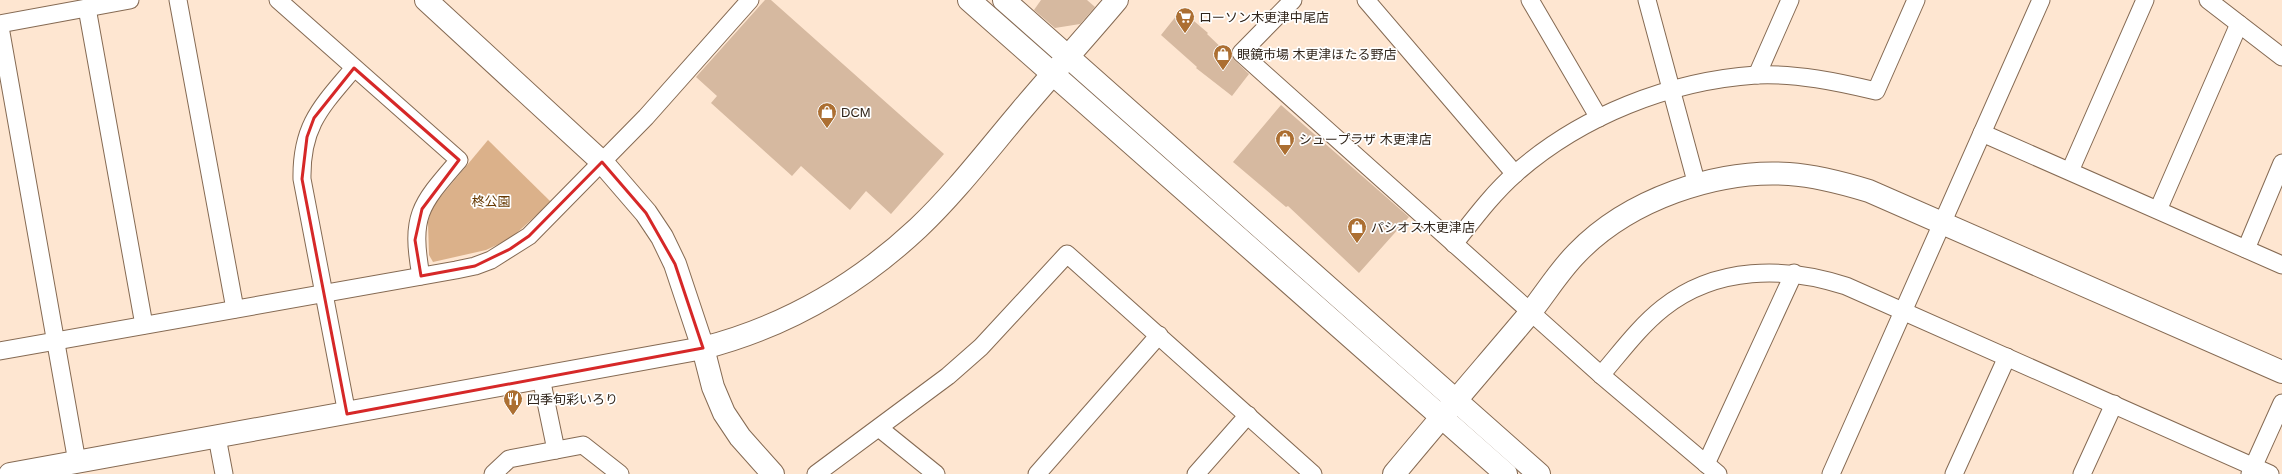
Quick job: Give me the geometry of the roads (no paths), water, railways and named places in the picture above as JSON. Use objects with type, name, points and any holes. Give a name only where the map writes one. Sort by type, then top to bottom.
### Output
[{"type":"street","points":[[77,462],[0,26],[130,0]]},
{"type":"street","points":[[178,0],[235,309]]},
{"type":"street","points":[[278,0],[459,160],[432,192],[422,209],[417,225],[415,240],[421,276]]},
{"type":"street","points":[[426,0],[602,162],[646,213],[662,237],[675,264],[704,348],[713,387],[724,413],[740,437],[773,474]]},
{"type":"street","points":[[0,351],[475,266],[510,249],[529,236],[646,116],[750,0]]},
{"type":"street","points":[[969,0],[1506,474]]},
{"type":"street","points":[[1004,0],[1539,474]]},
{"type":"street","points":[[10,474],[704,348],[736,339],[790,317],[854,280],[896,248],[950,194],[1117,0]]},
{"type":"street","points":[[1293,0],[1241,53],[1454,244],[1532,311],[1601,375],[1712,469],[1794,273]]},
{"type":"street","points":[[1366,0],[1515,174]]},
{"type":"street","points":[[1530,0],[1599,118]]},
{"type":"street","points":[[1647,0],[1697,185]]},
{"type":"street","points":[[1757,75],[1790,0]]},
{"type":"street","points":[[1454,244],[1484,206],[1515,174],[1564,137],[1599,118],[1672,91],[1705,83],[1757,75],[1822,80],[1876,91],[1916,0]]},
{"type":"street","points":[[1830,474],[2041,0]]},
{"type":"street","points":[[2070,171],[2145,0]]},
{"type":"street","points":[[2208,0],[2282,57]]},
{"type":"street","points":[[87,8],[144,325]]},
{"type":"street","points":[[2158,210],[2239,24]]},
{"type":"street","points":[[347,414],[302,179],[302,162],[306,137],[314,118],[354,68]]},
{"type":"street","points":[[1982,133],[2282,265]]},
{"type":"street","points":[[2246,250],[2282,163]]},
{"type":"street","points":[[1394,474],[1532,311],[1552,282],[1572,258],[1622,217],[1655,200],[1697,185],[1743,176],[1789,174],[1830,180],[1869,191],[2282,372]]},
{"type":"street","points":[[816,474],[880,428],[948,376],[981,347],[1067,254],[1313,474]]},
{"type":"street","points":[[1601,375],[1645,324],[1664,308],[1688,292],[1714,281],[1739,275],[1766,272],[1794,273],[1823,279],[1846,286],[2114,404],[2251,470],[2270,474]]},
{"type":"street","points":[[1037,474],[1159,335]]},
{"type":"street","points":[[1954,474],[2007,357]]},
{"type":"street","points":[[541,378],[556,450]]},
{"type":"street","points":[[2251,470],[2282,403]]},
{"type":"street","points":[[2082,474],[2114,404]]},
{"type":"street","points":[[1196,474],[1248,415]]},
{"type":"street","points":[[880,428],[936,474]]},
{"type":"street","points":[[217,437],[224,474]]},
{"type":"street","points":[[493,474],[509,459],[583,445],[620,474]]},
{"type":"place","name":"ローソン木更津中尾店","points":[[1185,34]]},
{"type":"place","name":"眼鏡市場 木更津ほたる野店","points":[[1223,71]]},
{"type":"place","name":"DCM","points":[[827,129]]},
{"type":"place","name":"シュープラザ 木更津店","points":[[1285,156]]},
{"type":"place","name":"パシオス木更津店","points":[[1357,244]]},
{"type":"place","name":"四季旬彩いろり","points":[[513,416]]},
{"type":"park label","name":"柊公園","points":[[491,201]]}]
